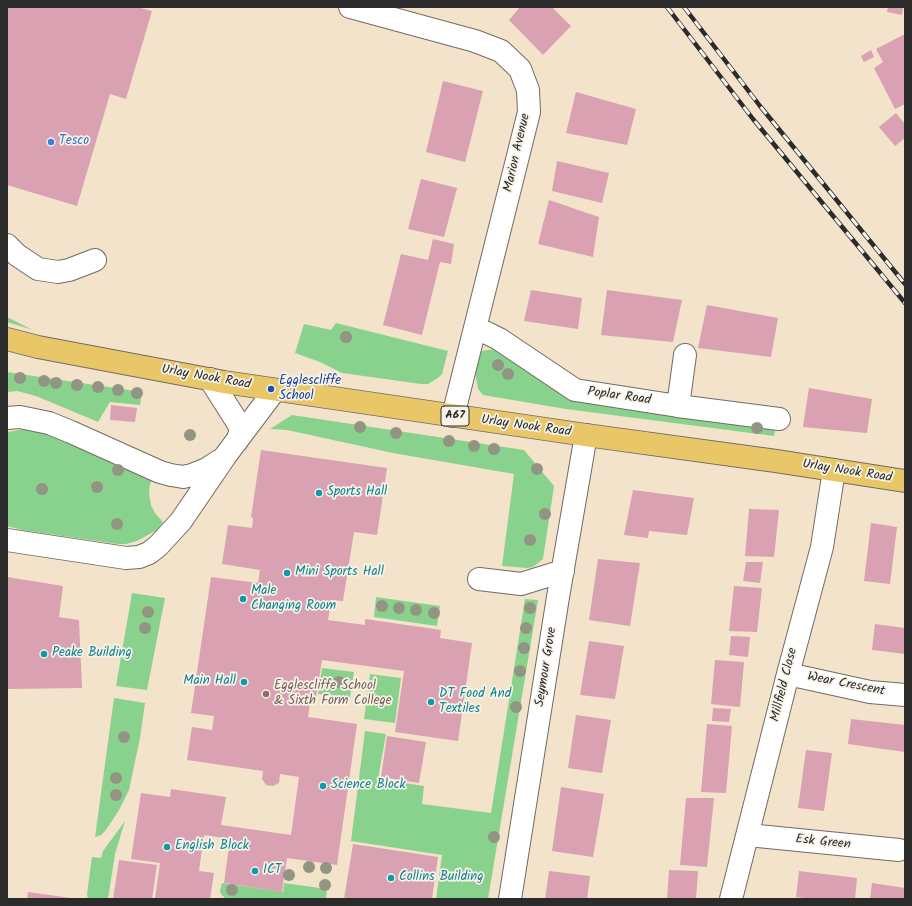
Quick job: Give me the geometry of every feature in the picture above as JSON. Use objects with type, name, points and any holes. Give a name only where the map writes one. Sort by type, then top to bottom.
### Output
[{"type":"main road","name":"Urlay Nook Road","points":[[7,339],[210,379],[275,390],[905,481]]},
{"type":"street","name":"Marion Avenue","points":[[350,7],[475,41],[500,51],[520,70],[528,90],[529,112],[453,416]]},
{"type":"street","points":[[7,245],[17,255],[38,269],[58,272],[69,270],[95,260]]},
{"type":"street","name":"Poplar Road","points":[[475,330],[487,333],[499,339],[575,390],[678,406],[779,419]]},
{"type":"street","points":[[678,406],[686,355]]},
{"type":"street","points":[[7,418],[20,416],[49,423],[160,472],[183,477],[208,469],[216,464],[232,448],[240,433],[240,427],[210,379]]},
{"type":"street","points":[[7,540],[126,558],[144,555],[153,550],[181,521],[275,390]]},
{"type":"street","name":"Seymour Grove","points":[[510,899],[586,435]]},
{"type":"street","name":"Millfield Close","points":[[731,899],[822,547],[834,470]]},
{"type":"street","points":[[479,578],[521,584],[563,571]]},
{"type":"street","name":"Wear Crescent","points":[[788,674],[870,692],[905,695]]},
{"type":"street","name":"Esk Green","points":[[748,835],[899,850]]},
{"type":"green space","points":[[7,317],[33,330],[7,322]]},
{"type":"green space","points":[[336,323],[448,351],[442,374],[428,384],[421,384],[342,373],[320,362],[295,353],[304,324],[331,330]]},
{"type":"green space","points":[[495,349],[563,391],[776,426],[774,436],[566,409],[483,395],[478,389],[476,378],[475,369],[477,356],[481,351]]},
{"type":"green space","points":[[7,372],[142,392],[140,405],[110,402],[98,422],[36,396],[17,391],[7,392]]},
{"type":"green space","points":[[292,415],[524,450],[554,486],[543,559],[533,567],[502,566],[514,474],[393,453],[287,430],[270,429]]},
{"type":"green space","points":[[37,429],[154,475],[150,484],[149,493],[151,505],[155,513],[163,522],[157,530],[137,541],[126,544],[117,544],[22,530],[7,526],[7,432]]},
{"type":"green space","points":[[132,593],[165,598],[147,690],[116,686]]},
{"type":"green space","points":[[376,597],[440,606],[437,626],[374,617]]},
{"type":"green space","points":[[525,599],[538,600],[488,899],[436,899],[442,855],[351,841],[365,731],[386,734],[378,779],[424,786],[422,804],[491,813]]},
{"type":"green space","points":[[322,668],[354,672],[350,697],[318,694]]},
{"type":"green space","points":[[370,674],[401,678],[395,723],[364,719]]},
{"type":"green space","points":[[114,698],[145,703],[140,738],[129,790],[119,810],[106,830],[101,835],[95,837]]},
{"type":"green space","points":[[125,821],[115,854],[108,899],[88,899],[87,894],[92,857],[101,858],[103,851]]},
{"type":"green space","points":[[222,883],[283,892],[284,883],[327,889],[326,899],[226,899],[220,891]]},
{"type":"building","name":"Tesco","points":[[7,7],[137,7],[152,11],[126,99],[110,94],[77,206],[7,185]]},
{"type":"building","points":[[520,7],[552,7],[571,26],[543,55],[509,20]]},
{"type":"building","points":[[888,7],[903,7],[902,15],[887,12]]},
{"type":"building","points":[[905,34],[905,104],[895,109],[874,68],[883,62],[876,49]]},
{"type":"building","points":[[871,50],[874,57],[864,62],[861,56]]},
{"type":"building","points":[[443,81],[483,91],[465,162],[426,152]]},
{"type":"building","points":[[576,92],[636,109],[627,145],[566,133]]},
{"type":"building","points":[[896,113],[905,124],[905,138],[895,146],[879,127]]},
{"type":"building","points":[[557,161],[609,173],[602,203],[552,191]]},
{"type":"building","points":[[421,179],[457,188],[444,237],[408,229]]},
{"type":"building","points":[[549,200],[599,217],[593,257],[538,244]]},
{"type":"building","points":[[433,239],[454,244],[451,264],[440,262],[422,335],[383,325],[401,254],[428,260]]},
{"type":"building","points":[[531,290],[582,298],[578,329],[524,321]]},
{"type":"building","points":[[607,290],[682,300],[673,342],[601,335]]},
{"type":"building","points":[[707,305],[778,318],[771,357],[698,348]]},
{"type":"building","points":[[809,388],[872,399],[867,433],[803,427]]},
{"type":"building","points":[[111,405],[137,408],[135,422],[110,420]]},
{"type":"building","points":[[261,450],[387,468],[377,535],[354,532],[343,601],[331,600],[328,620],[365,625],[365,619],[441,630],[440,638],[472,643],[458,741],[395,732],[404,671],[322,660],[316,697],[311,696],[308,717],[357,724],[337,865],[287,858],[282,892],[224,883],[230,839],[204,835],[199,871],[214,873],[210,899],[155,899],[160,863],[131,859],[141,793],[170,797],[171,789],[226,797],[221,825],[291,835],[299,777],[280,774],[279,783],[273,786],[266,785],[262,779],[263,771],[187,760],[192,727],[212,730],[214,716],[191,713],[211,577],[258,583],[260,570],[222,564],[228,525],[252,528],[253,518],[251,517]]},
{"type":"building","points":[[633,490],[694,498],[687,535],[649,531],[648,538],[624,535]]},
{"type":"building","points":[[749,509],[779,510],[774,557],[745,556]]},
{"type":"building","points":[[871,523],[897,527],[890,584],[864,581]]},
{"type":"building","points":[[598,559],[640,563],[630,626],[589,620]]},
{"type":"building","points":[[746,562],[763,562],[760,583],[743,581]]},
{"type":"building","name":"Peake Building","points":[[7,577],[63,586],[59,617],[79,620],[82,688],[7,689]]},
{"type":"building","points":[[734,586],[762,588],[757,632],[729,631]]},
{"type":"building","points":[[875,624],[905,628],[905,654],[872,650]]},
{"type":"building","points":[[731,636],[750,637],[748,657],[729,655]]},
{"type":"building","points":[[589,641],[624,646],[615,699],[580,695]]},
{"type":"building","points":[[715,660],[744,662],[740,707],[711,704]]},
{"type":"building","points":[[713,708],[731,709],[729,722],[712,721]]},
{"type":"building","points":[[576,715],[611,720],[602,773],[568,768]]},
{"type":"building","points":[[851,719],[905,725],[905,752],[848,744]]},
{"type":"building","points":[[707,724],[732,726],[726,793],[701,792]]},
{"type":"building","points":[[387,736],[426,742],[419,783],[381,777]]},
{"type":"building","points":[[806,750],[832,753],[824,811],[798,808]]},
{"type":"building","points":[[561,787],[604,794],[593,857],[552,851]]},
{"type":"building","points":[[686,798],[714,798],[707,867],[680,865]]},
{"type":"building","name":"Collins Building","points":[[353,844],[438,857],[432,899],[344,899]]},
{"type":"building","points":[[119,860],[157,865],[152,899],[113,899]]},
{"type":"building","points":[[669,870],[698,871],[696,899],[667,899]]},
{"type":"building","points":[[549,871],[590,876],[587,899],[545,899]]},
{"type":"building","points":[[799,871],[857,878],[855,899],[811,899],[796,897]]},
{"type":"building","points":[[872,883],[905,888],[905,899],[870,899]]},
{"type":"building","points":[[28,892],[71,898],[71,899],[27,899]]},
{"type":"railway","points":[[667,7],[753,119],[905,303]]},
{"type":"railway","points":[[684,7],[760,106],[905,284]]},
{"type":"place","name":"Tesco","points":[[51,142]]},
{"type":"place","name":"Egglescliffe School","points":[[271,389]]},
{"type":"place","name":"Sports Hall","points":[[319,493]]},
{"type":"place","name":"Mini Sports Hall","points":[[287,573]]},
{"type":"place","name":"Male Changing Room","points":[[243,599]]},
{"type":"place","name":"Peake Building","points":[[44,654]]},
{"type":"place","name":"Main Hall","points":[[244,682]]},
{"type":"place","name":"Egglescliffe School & Sixth Form College","points":[[266,694]]},
{"type":"place","name":"DT Food And Textiles","points":[[431,702]]},
{"type":"place","name":"Science Block","points":[[323,786]]},
{"type":"place","name":"English Block","points":[[167,847]]},
{"type":"place","name":"ICT","points":[[255,871]]},
{"type":"place","name":"Collins Building","points":[[391,878]]}]
